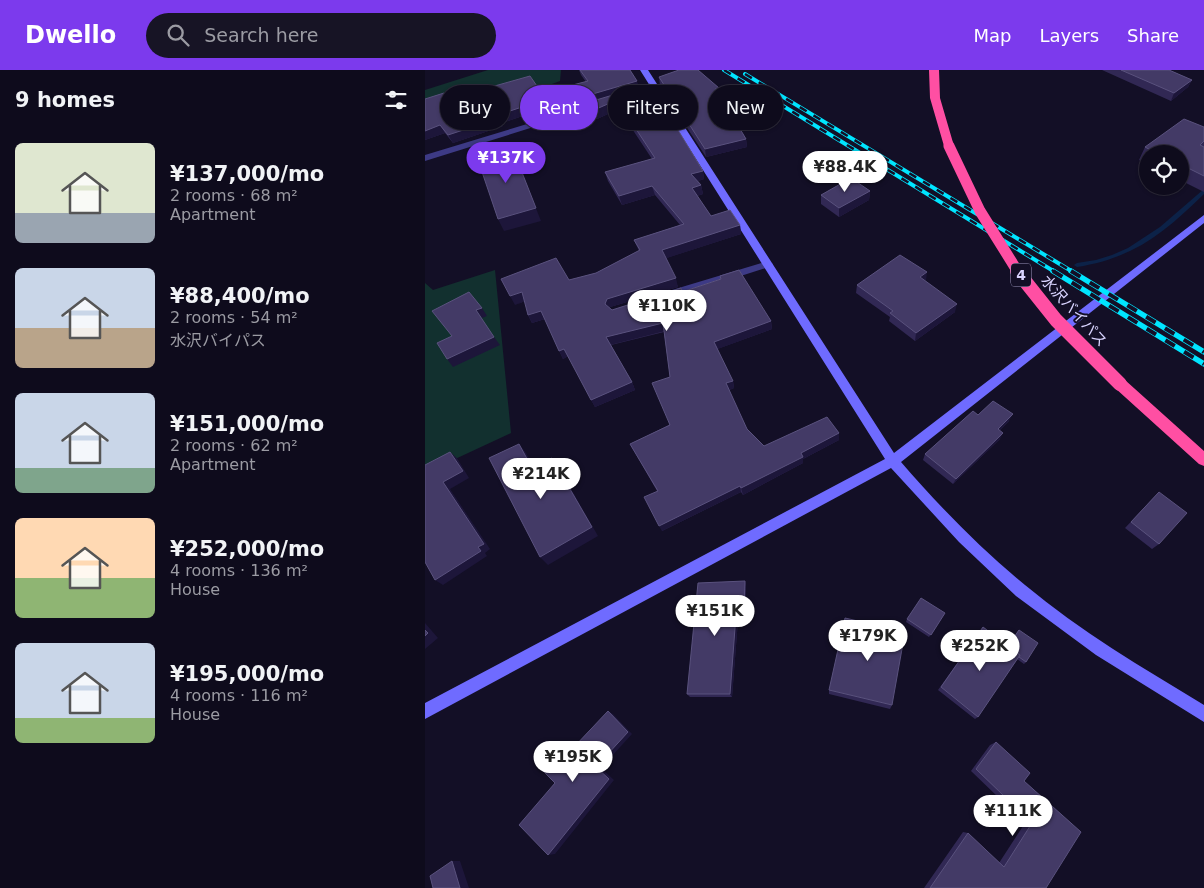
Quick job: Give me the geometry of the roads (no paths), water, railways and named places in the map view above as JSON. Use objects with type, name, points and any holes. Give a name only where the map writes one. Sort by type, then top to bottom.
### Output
[{"type":"highway","name":"水沢バイパス","points":[[934,70],[935,98],[949,146],[972,198],[1004,252],[1047,309],[1120,384],[1204,460]]},
{"type":"main road","points":[[644,70],[651,90],[768,264],[893,460],[929,504],[1041,607],[1110,656],[1204,714]]},
{"type":"main road","points":[[425,711],[893,460],[1108,295],[1204,218]]},
{"type":"street","points":[[425,158],[608,103]]},
{"type":"street","points":[[660,298],[768,264]]},
{"type":"waterway","points":[[1077,265],[1114,257],[1147,240],[1204,191]]},
{"type":"railway","points":[[724,70],[1055,272]]},
{"type":"railway","points":[[745,74],[1073,272]]},
{"type":"railway","points":[[1053,271],[1204,364]]},
{"type":"railway","points":[[1071,271],[1204,352]]}]
